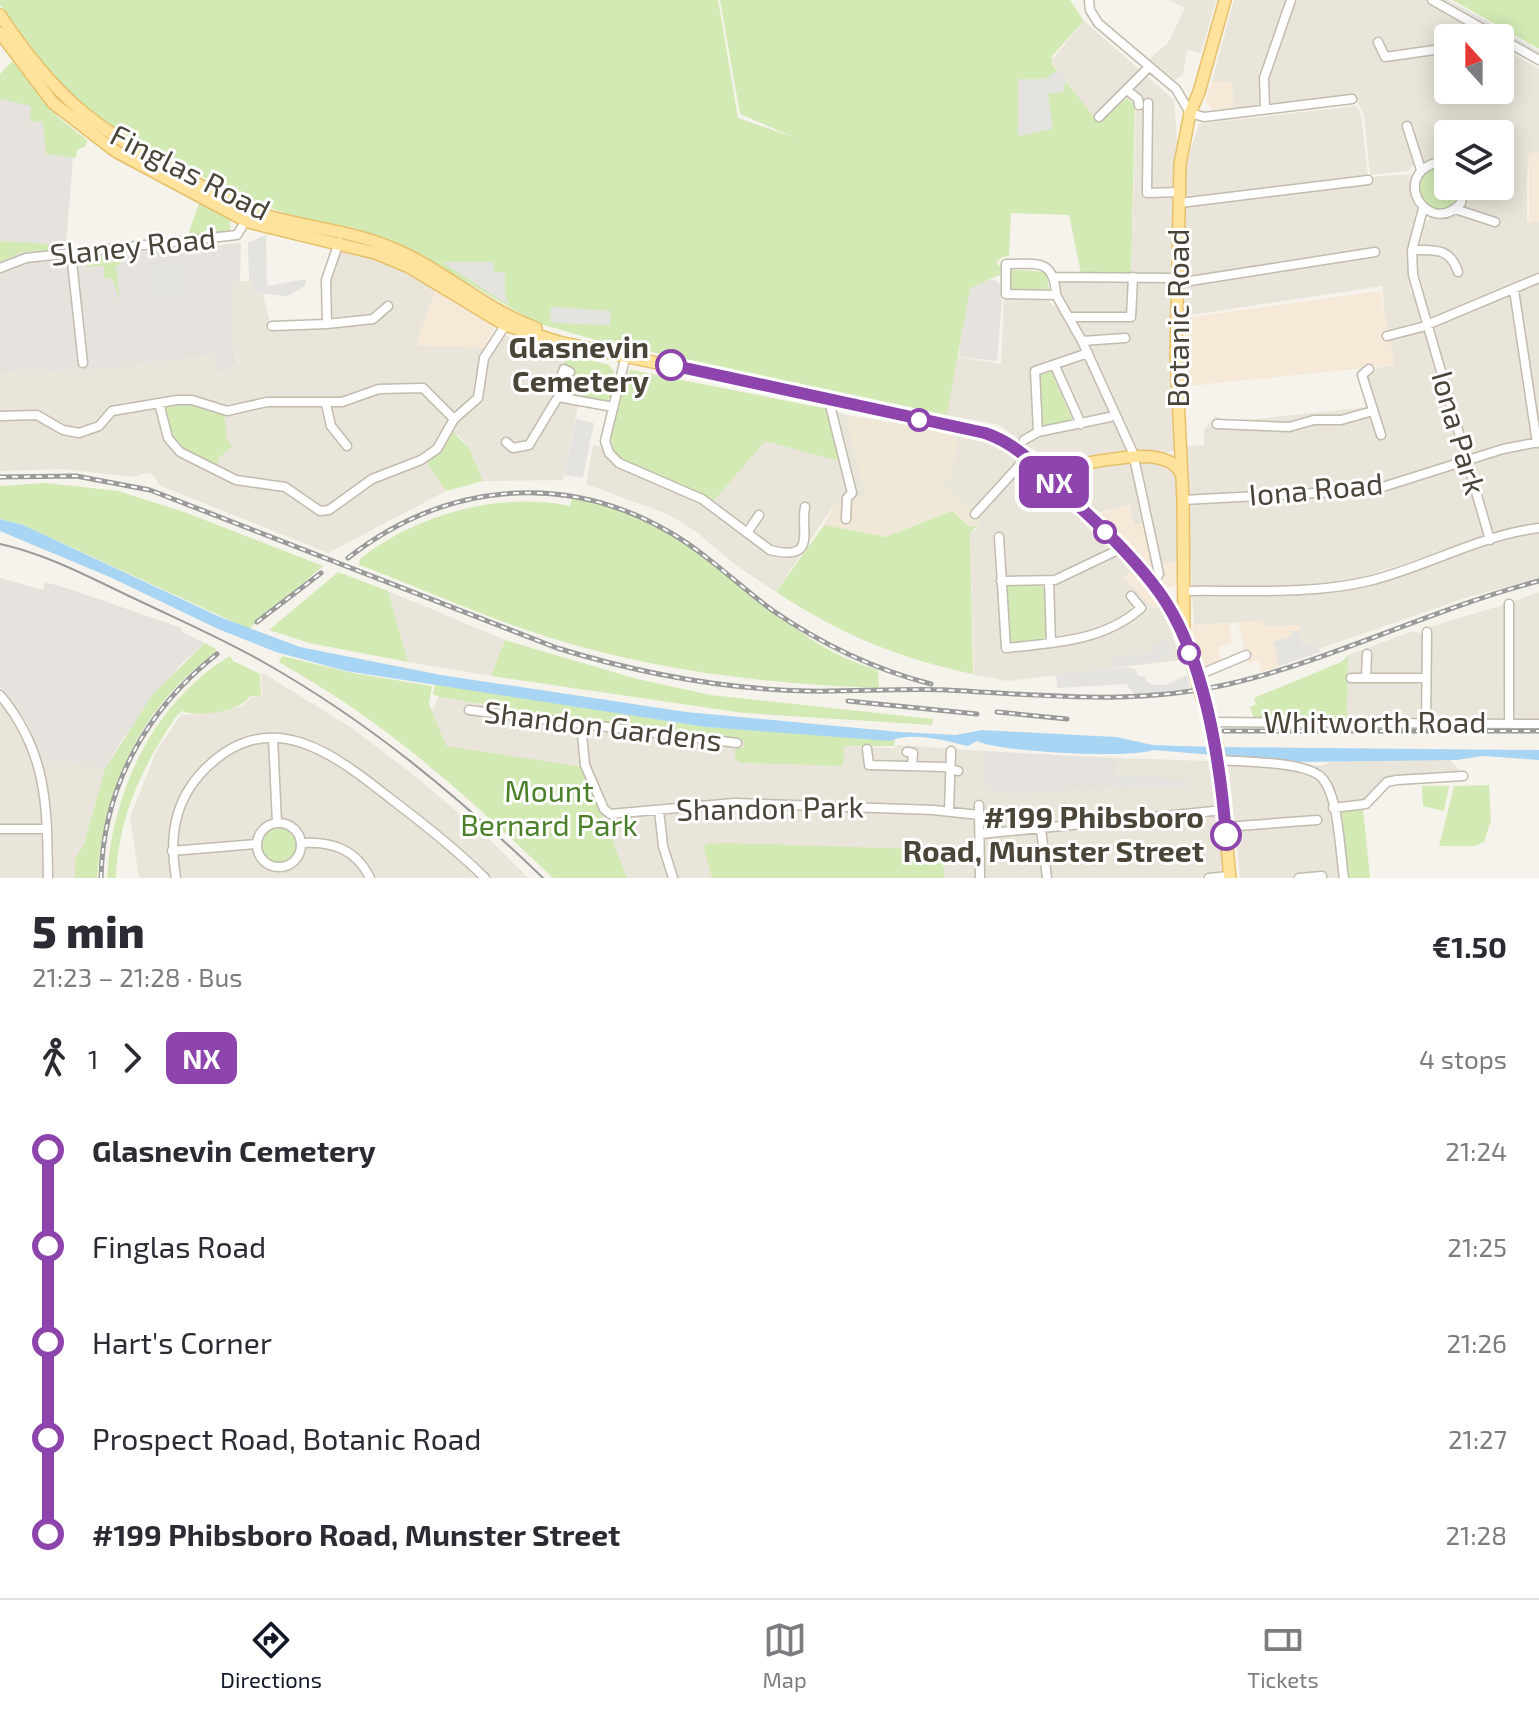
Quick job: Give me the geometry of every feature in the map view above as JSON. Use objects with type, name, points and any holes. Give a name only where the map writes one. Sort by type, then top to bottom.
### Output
[{"type":"main road","name":"Botanic Road","points":[[1184,633],[1183,500],[1179,444],[1179,198],[1190,113],[1225,0]]},
{"type":"main road","name":"Finglas Road","points":[[0,15],[53,87],[96,125],[250,216]]},
{"type":"main road","name":"Finglas Road","points":[[0,33],[39,87],[96,139],[250,216],[340,238],[381,243],[426,264],[508,321],[595,349],[985,433],[1006,441],[1038,467],[1120,549],[1156,588],[1184,633]]},
{"type":"main road","name":"Botanic Road","points":[[1163,458],[1174,452],[1179,444]]},
{"type":"main road","points":[[1038,467],[1071,467],[1135,457],[1163,458],[1174,463],[1182,476]]},
{"type":"main road","points":[[1060,489],[1061,478],[1071,467]]},
{"type":"main road","points":[[1156,588],[1184,591]]},
{"type":"main road","points":[[1184,633],[1217,744],[1230,877]]},
{"type":"street","points":[[1089,0],[1090,10],[1098,23],[1176,89],[1190,113],[1204,117],[1352,99]]},
{"type":"street","points":[[1265,109],[1264,78],[1291,0]]},
{"type":"street","points":[[1432,0],[1475,24]]},
{"type":"street","points":[[1378,42],[1385,57],[1434,50]]},
{"type":"street","points":[[1514,47],[1539,60]]},
{"type":"street","points":[[1099,117],[1149,67]]},
{"type":"street","name":"Botanic Road","points":[[1127,90],[1143,104],[1147,193],[1179,198]]},
{"type":"street","points":[[1407,126],[1421,170],[1413,189],[1423,209],[1412,250],[1438,249],[1447,253],[1458,272]]},
{"type":"street","points":[[1421,170],[1434,164]]},
{"type":"street","points":[[1179,198],[1368,180]]},
{"type":"street","points":[[1423,209],[1440,215],[1455,209],[1462,200]]},
{"type":"street","points":[[1455,209],[1495,222]]},
{"type":"street","name":"Slaney Road","points":[[0,268],[26,258],[225,238],[237,235],[250,216]]},
{"type":"street","points":[[327,324],[326,280],[340,238]]},
{"type":"street","name":"Iona Park","points":[[1412,250],[1413,275],[1490,540]]},
{"type":"street","points":[[1056,295],[1006,294],[1006,264],[1040,264],[1055,277],[1179,280],[1221,278],[1375,252]]},
{"type":"street","points":[[71,253],[83,363]]},
{"type":"street","points":[[1055,277],[1056,295],[1088,353],[1135,457],[1159,574],[1156,588]]},
{"type":"street","points":[[1069,317],[1131,317],[1133,277]]},
{"type":"street","points":[[1387,336],[1427,325],[1539,278]]},
{"type":"street","points":[[1514,290],[1538,442]]},
{"type":"street","points":[[272,326],[373,319],[388,306]]},
{"type":"street","points":[[159,403],[168,438],[180,452],[236,480],[285,487],[320,511],[329,510],[372,479],[428,456],[437,449],[454,419],[478,398],[484,358],[508,321]]},
{"type":"street","points":[[1082,341],[1125,338]]},
{"type":"street","points":[[1038,432],[1033,374],[1088,353]]},
{"type":"street","points":[[626,355],[605,441],[614,458],[692,493],[770,550],[788,552],[801,547],[807,540],[805,507]]},
{"type":"street","points":[[1055,366],[1081,424]]},
{"type":"street","points":[[563,397],[561,376],[564,369],[570,372]]},
{"type":"street","points":[[1369,369],[1362,375],[1381,435]]},
{"type":"street","points":[[0,416],[37,415],[63,430],[79,433],[99,426],[112,411],[159,403],[192,400],[227,411],[267,402],[342,402],[379,389],[416,387],[428,392],[454,419]]},
{"type":"street","points":[[506,442],[513,448],[529,445],[541,429],[553,399],[563,397],[613,407]]},
{"type":"street","points":[[829,401],[852,493],[847,498],[846,519]]},
{"type":"street","points":[[326,404],[331,426],[347,446]]},
{"type":"street","points":[[1217,424],[1289,427],[1321,417],[1341,420],[1373,411]]},
{"type":"street","points":[[1024,440],[1038,432],[1110,417]]},
{"type":"street","name":"Iona Road","points":[[1183,500],[1350,493],[1386,487],[1538,442]]},
{"type":"street","points":[[975,514],[1027,457]]},
{"type":"street","points":[[747,533],[759,515]]},
{"type":"street","points":[[1184,591],[1324,587],[1367,581],[1490,540],[1539,528]]},
{"type":"street","points":[[999,537],[1004,647],[1051,643],[1117,627],[1141,608],[1131,596]]},
{"type":"street","points":[[1001,581],[1049,581],[1120,549]]},
{"type":"street","points":[[1049,581],[1051,643]]},
{"type":"street","points":[[1509,604],[1509,724]]},
{"type":"street","points":[[1426,724],[1427,632]]},
{"type":"street","points":[[1366,678],[1367,654]]},
{"type":"street","points":[[1199,687],[1246,655]]},
{"type":"street","points":[[1351,678],[1426,678]]},
{"type":"street","points":[[0,695],[32,745],[46,790],[48,878]]},
{"type":"street","name":"Shandon Gardens","points":[[469,710],[737,743]]},
{"type":"street","name":"Whitworth Road","points":[[1210,722],[1539,724]]},
{"type":"street","name":"Shandon Park","points":[[581,724],[585,765],[607,812],[734,803],[949,811],[979,815]]},
{"type":"street","points":[[273,738],[277,823]]},
{"type":"street","points":[[176,878],[172,851],[179,807],[197,778],[231,749],[273,738],[300,740],[331,753],[429,828],[485,878]]},
{"type":"street","points":[[867,749],[869,765],[954,770]]},
{"type":"street","points":[[949,811],[954,770],[951,751]]},
{"type":"street","points":[[907,752],[913,753],[912,766]]},
{"type":"street","points":[[1219,760],[1302,768],[1317,773],[1327,785],[1333,808],[1344,878]]},
{"type":"street","points":[[1333,808],[1366,804],[1387,782],[1463,776]]},
{"type":"street","points":[[979,805],[980,878]]},
{"type":"street","points":[[659,810],[663,846],[673,878]]},
{"type":"street","points":[[980,834],[1224,810]]},
{"type":"street","points":[[1225,827],[1317,820]]},
{"type":"street","points":[[277,823],[291,827],[301,843],[298,857],[280,867],[261,858],[257,844],[262,832],[277,823]]},
{"type":"street","points":[[0,829],[47,829]]},
{"type":"street","points":[[1041,829],[1047,878]]},
{"type":"street","points":[[301,843],[323,842],[341,847],[356,858],[370,878]]},
{"type":"street","points":[[172,851],[257,844]]},
{"type":"street","points":[[280,867],[280,878]]},
{"type":"street","points":[[1299,878],[1322,876]]},
{"type":"street","points":[[1209,878],[1230,877]]},
{"type":"shaded area","points":[[1168,0],[1216,0],[1201,53],[1187,50],[1183,75],[1175,80],[1149,59],[1168,43],[1185,8]]},
{"type":"shaded area","points":[[1234,0],[1432,0],[1471,22],[1434,24],[1434,50],[1385,57],[1382,61],[1434,55],[1434,104],[1514,104],[1514,55],[1539,69],[1539,153],[1529,154],[1527,221],[1539,222],[1539,274],[1434,319],[1422,318],[1419,324],[1390,332],[1386,325],[1382,286],[1184,316],[1186,164],[1199,124],[1356,106],[1361,115],[1368,177],[1418,174],[1412,198],[1421,212],[1408,250],[1410,291],[1415,297],[1423,288],[1416,266],[1423,225],[1432,217],[1457,213],[1465,200],[1514,200],[1514,120],[1434,120],[1434,160],[1413,165],[1408,171],[1370,175],[1364,115],[1356,99],[1270,103],[1265,82],[1262,105],[1233,108],[1232,83],[1212,81]]},
{"type":"shaded area","points":[[1439,0],[1448,0],[1491,24],[1482,24]]},
{"type":"shaded area","points":[[1084,21],[1174,100],[1178,152],[1177,444],[1172,451],[1161,454],[1178,475],[1180,561],[1159,564],[1150,523],[1134,525],[1129,505],[1097,513],[1066,484],[1069,477],[1066,463],[1045,458],[999,425],[947,415],[957,357],[1001,364],[1004,297],[1045,297],[1054,306],[1061,301],[1059,280],[1131,275],[1136,101],[1127,96],[1102,117],[1093,117],[1051,61]]},
{"type":"shaded area","points":[[1514,37],[1539,51],[1539,56],[1514,42]]},
{"type":"shaded area","points":[[1058,70],[1066,79],[1063,92],[1048,94],[1053,129],[1018,136],[1018,79],[1045,79]]},
{"type":"shaded area","points":[[1212,81],[1232,82],[1233,108],[1213,110],[1205,101]]},
{"type":"shaded area","points":[[0,96],[20,97],[36,105],[46,127],[46,154],[73,157],[66,246],[74,258],[241,243],[240,281],[233,281],[233,347],[238,363],[217,376],[214,355],[123,367],[44,373],[43,368],[0,374]]},
{"type":"shaded area","points":[[1539,153],[1539,222],[1529,223],[1529,154]]},
{"type":"shaded area","points":[[266,235],[267,286],[306,279],[305,286],[287,296],[253,293],[253,282],[249,281],[248,243]]},
{"type":"shaded area","points":[[339,245],[374,255],[436,289],[416,345],[492,348],[504,335],[566,354],[561,396],[579,401],[563,480],[483,481],[469,448],[458,434],[425,461],[446,491],[328,553],[161,486],[150,472],[133,477],[62,469],[0,471],[0,374],[44,368],[45,373],[123,367],[215,355],[218,376],[239,363],[233,347],[233,280],[253,282],[263,295],[271,326],[327,324],[326,291]]},
{"type":"shaded area","points":[[183,256],[187,300],[149,304],[145,260]]},
{"type":"shaded area","points":[[442,262],[493,262],[494,272],[505,272],[505,293],[509,305]]},
{"type":"shaded area","points":[[984,279],[995,280],[1003,288],[997,361],[959,357],[965,285]]},
{"type":"shaded area","points":[[1539,282],[1539,434],[1519,293]]},
{"type":"shaded area","points":[[435,291],[494,327],[484,348],[416,345]]},
{"type":"shaded area","points":[[1380,291],[1395,365],[1187,386],[1184,318]]},
{"type":"shaded area","points":[[1512,294],[1533,440],[1468,460],[1431,328]]},
{"type":"shaded area","points":[[551,307],[611,311],[610,325],[554,323],[550,321]]},
{"type":"shaded area","points":[[1423,330],[1465,461],[1373,493],[1458,468],[1465,473],[1485,533],[1481,539],[1347,582],[1241,590],[1345,589],[1415,571],[1507,537],[1539,532],[1539,579],[1468,597],[1319,649],[1316,641],[1302,645],[1299,625],[1265,627],[1264,621],[1194,625],[1192,594],[1229,593],[1231,601],[1231,590],[1230,586],[1194,587],[1192,584],[1185,477],[1187,446],[1204,445],[1204,430],[1215,416],[1230,422],[1367,407],[1359,371],[1394,365],[1388,339]]},
{"type":"shaded area","points":[[828,409],[850,416],[848,424],[866,496],[835,503],[776,592],[733,563],[694,530],[667,514],[586,484],[593,445],[606,448],[710,504],[765,441],[835,460],[840,458]]},
{"type":"shaded area","points":[[850,416],[959,432],[951,475],[942,485],[979,518],[979,525],[969,527],[952,512],[886,537],[824,525],[835,503],[866,496],[848,424]]},
{"type":"shaded area","points":[[576,419],[594,423],[583,478],[564,475]]},
{"type":"shaded area","points":[[959,432],[979,435],[1021,456],[1091,523],[1132,571],[1125,576],[1163,603],[1180,660],[1007,681],[974,675],[970,531],[975,531],[980,523],[942,485],[951,475]]},
{"type":"shaded area","points":[[1539,445],[1539,525],[1493,534],[1469,465],[1504,451]]},
{"type":"shaded area","points":[[1128,505],[1134,525],[1150,523],[1159,564],[1180,561],[1180,583],[1176,586],[1163,588],[1100,517],[1101,513]]},
{"type":"shaded area","points":[[1135,569],[1163,603],[1154,609],[1124,578]]},
{"type":"shaded area","points":[[0,578],[43,590],[45,582],[72,590],[182,628],[182,632],[205,643],[180,665],[122,740],[105,769],[60,761],[44,765],[27,722],[0,686]]},
{"type":"shaded area","points":[[388,591],[505,640],[491,676],[408,662]]},
{"type":"shaded area","points":[[1539,592],[1539,723],[1512,720],[1514,601]]},
{"type":"shaded area","points":[[1506,604],[1503,718],[1431,719],[1430,627]]},
{"type":"shaded area","points":[[1264,621],[1265,627],[1300,625],[1302,644],[1316,641],[1320,652],[1262,672],[1258,660],[1248,663],[1238,622]]},
{"type":"shaded area","points":[[1230,623],[1231,643],[1217,648],[1221,663],[1201,668],[1190,630],[1194,625]]},
{"type":"shaded area","points":[[1290,631],[1300,631],[1302,645],[1316,641],[1320,652],[1279,666],[1273,642],[1292,636]]},
{"type":"shaded area","points":[[1413,631],[1423,634],[1420,717],[1348,718],[1345,710],[1348,655]]},
{"type":"shaded area","points":[[1164,641],[1171,648],[1169,659],[1113,667],[1113,658],[1153,652],[1152,644]]},
{"type":"shaded area","points":[[282,656],[352,673],[429,704],[432,711],[439,697],[656,732],[745,741],[744,748],[736,748],[742,763],[842,766],[844,746],[892,748],[899,745],[985,751],[984,785],[1015,794],[1116,788],[1117,758],[1212,761],[1224,878],[553,878],[489,815],[379,723],[279,662]]},
{"type":"shaded area","points":[[1126,667],[1135,669],[1138,676],[1146,677],[1146,681],[1153,685],[1165,685],[1187,675],[1190,688],[1136,695],[1126,684],[1057,688],[1056,675]]},
{"type":"shaded area","points":[[261,672],[352,728],[411,773],[486,836],[528,878],[139,878],[130,817],[157,750],[181,715],[224,711],[243,706],[251,697],[262,696]]},
{"type":"shaded area","points":[[0,703],[25,741],[34,768],[60,761],[105,769],[84,844],[75,859],[75,878],[0,878]]},
{"type":"shaded area","points":[[985,751],[1117,758],[1116,788],[1015,794],[994,791],[984,785]]},
{"type":"shaded area","points":[[1228,759],[1323,766],[1330,762],[1444,759],[1450,760],[1462,773],[1391,783],[1369,805],[1336,809],[1342,878],[1240,878]]},
{"type":"shaded area","points":[[1117,775],[1189,780],[1190,786],[1116,788]]},
{"type":"green space","name":"Glasnevin Cemetery","points":[[0,0],[718,0],[738,118],[796,138],[740,114],[720,0],[1070,0],[1084,21],[1052,56],[1052,64],[1095,118],[1101,120],[1127,98],[1135,105],[1131,273],[1081,273],[1069,215],[1011,213],[1009,256],[1002,257],[996,263],[1004,269],[1004,273],[970,288],[947,415],[596,340],[537,323],[402,245],[354,228],[296,217],[242,198],[102,122],[55,78],[0,5]]},
{"type":"green space","points":[[1452,0],[1539,0],[1539,49],[1514,35],[1514,24],[1495,24]]},
{"type":"green space","points":[[12,61],[58,117],[87,140],[86,146],[77,150],[76,158],[46,154],[43,122],[30,121],[31,106],[0,99],[0,74]]},
{"type":"green space","points":[[1434,169],[1434,200],[1458,200],[1457,203],[1438,212],[1419,200],[1419,178]]},
{"type":"green space","points":[[199,203],[231,218],[230,231],[188,235]]},
{"type":"green space","points":[[0,241],[49,244],[49,251],[22,252],[0,262]]},
{"type":"green space","points":[[120,254],[121,264],[116,266],[120,301],[112,278],[104,279],[104,266],[87,267],[86,257]]},
{"type":"green space","points":[[1008,269],[1046,272],[1049,289],[1008,291]]},
{"type":"green space","points":[[566,354],[609,365],[614,372],[612,395],[607,401],[568,394],[563,380],[569,375],[563,366]]},
{"type":"green space","points":[[631,370],[828,409],[840,458],[835,460],[765,441],[710,505],[619,463],[606,448],[612,447],[611,437],[626,376]]},
{"type":"green space","points":[[1051,371],[1072,420],[1044,427],[1038,374]]},
{"type":"green space","points":[[177,400],[224,410],[227,440],[232,446],[220,457],[215,470],[171,445],[159,403]]},
{"type":"green space","points":[[451,430],[469,448],[483,481],[446,491],[426,462],[438,453]]},
{"type":"green space","points":[[46,483],[118,491],[187,513],[323,566],[249,629],[23,525],[0,519],[0,486]]},
{"type":"green space","points":[[572,498],[638,518],[687,545],[818,643],[878,670],[879,688],[753,679],[629,659],[524,629],[359,565],[360,559],[382,543],[406,530],[459,510],[516,502],[570,506]]},
{"type":"green space","points":[[952,511],[969,527],[979,525],[970,532],[973,674],[870,643],[776,592],[824,525],[886,537]]},
{"type":"green space","points":[[338,572],[388,591],[408,662],[309,643],[269,630]]},
{"type":"green space","points":[[1003,585],[1047,587],[1048,640],[1006,645]]},
{"type":"green space","points":[[505,640],[637,679],[711,695],[933,719],[932,725],[744,713],[491,676]]},
{"type":"green space","points":[[205,643],[216,649],[216,653],[167,697],[131,752],[108,813],[97,878],[75,878],[75,859],[84,844],[105,769],[153,694]]},
{"type":"green space","points":[[1348,655],[1347,717],[1254,719],[1250,707],[1256,704],[1254,698],[1341,662]]},
{"type":"green space","points":[[230,656],[233,661],[260,674],[261,696],[250,696],[228,710],[206,713],[182,711],[177,715],[153,753],[134,792],[122,834],[116,878],[107,878],[118,814],[142,752],[179,698],[203,675]]},
{"type":"green space","name":"Mount Bernard Park","points":[[282,656],[352,673],[432,686],[429,704],[446,746],[583,767],[627,878],[553,878],[423,761],[354,709],[279,662]]},
{"type":"green space","points":[[435,684],[706,727],[895,740],[894,746],[844,746],[843,766],[741,763],[735,759],[735,747],[744,748],[744,741],[656,732],[439,697],[433,694]]},
{"type":"green space","points":[[1489,785],[1491,820],[1484,842],[1474,846],[1439,846],[1454,786]]},
{"type":"green space","points":[[1422,786],[1449,786],[1444,811],[1423,806]]},
{"type":"green space","points":[[1363,808],[1370,878],[1348,878],[1338,810]]},
{"type":"green space","points":[[279,828],[292,833],[297,846],[292,859],[279,864],[266,859],[261,846],[266,833]]},
{"type":"green space","points":[[706,844],[943,850],[944,878],[712,878],[704,849]]},
{"type":"water","points":[[0,519],[23,525],[220,617],[300,647],[441,675],[686,712],[900,732],[956,735],[982,730],[1116,737],[1153,745],[1210,747],[1539,750],[1539,760],[1483,756],[1457,760],[1301,762],[1153,750],[1119,754],[1064,753],[1010,748],[977,741],[968,746],[919,737],[890,741],[706,727],[346,671],[276,652],[218,629],[112,578],[0,531]]},
{"type":"tram line","points":[[0,544],[38,555],[92,578],[236,647],[303,686],[376,735],[445,789],[543,878]]},
{"type":"railway","points":[[0,477],[76,476],[150,490],[557,648],[680,678],[775,690],[929,690],[1088,697],[1193,691],[1307,662],[1461,605],[1539,581]]},
{"type":"railway","points":[[348,558],[385,533],[424,514],[464,501],[505,494],[547,493],[589,500],[630,513],[671,533],[772,610],[809,634],[868,663],[931,684]]},
{"type":"railway","points":[[257,622],[321,573]]},
{"type":"railway","points":[[101,878],[110,812],[133,753],[169,700],[217,654]]},
{"type":"railway","points":[[848,701],[977,714]]},
{"type":"railway","points":[[997,712],[1067,719]]},
{"type":"railway","points":[[1224,731],[1539,731]]},
{"type":"bus line","name":"NX","points":[[671,365],[985,433],[1006,441],[1027,457],[1084,510],[1153,584],[1184,633],[1217,744],[1226,835]]},
{"type":"place","name":"Glasnevin Cemetery","points":[[671,365]]},
{"type":"place","name":"#199 Phibsboro Road, Munster Street","points":[[1226,835]]}]
